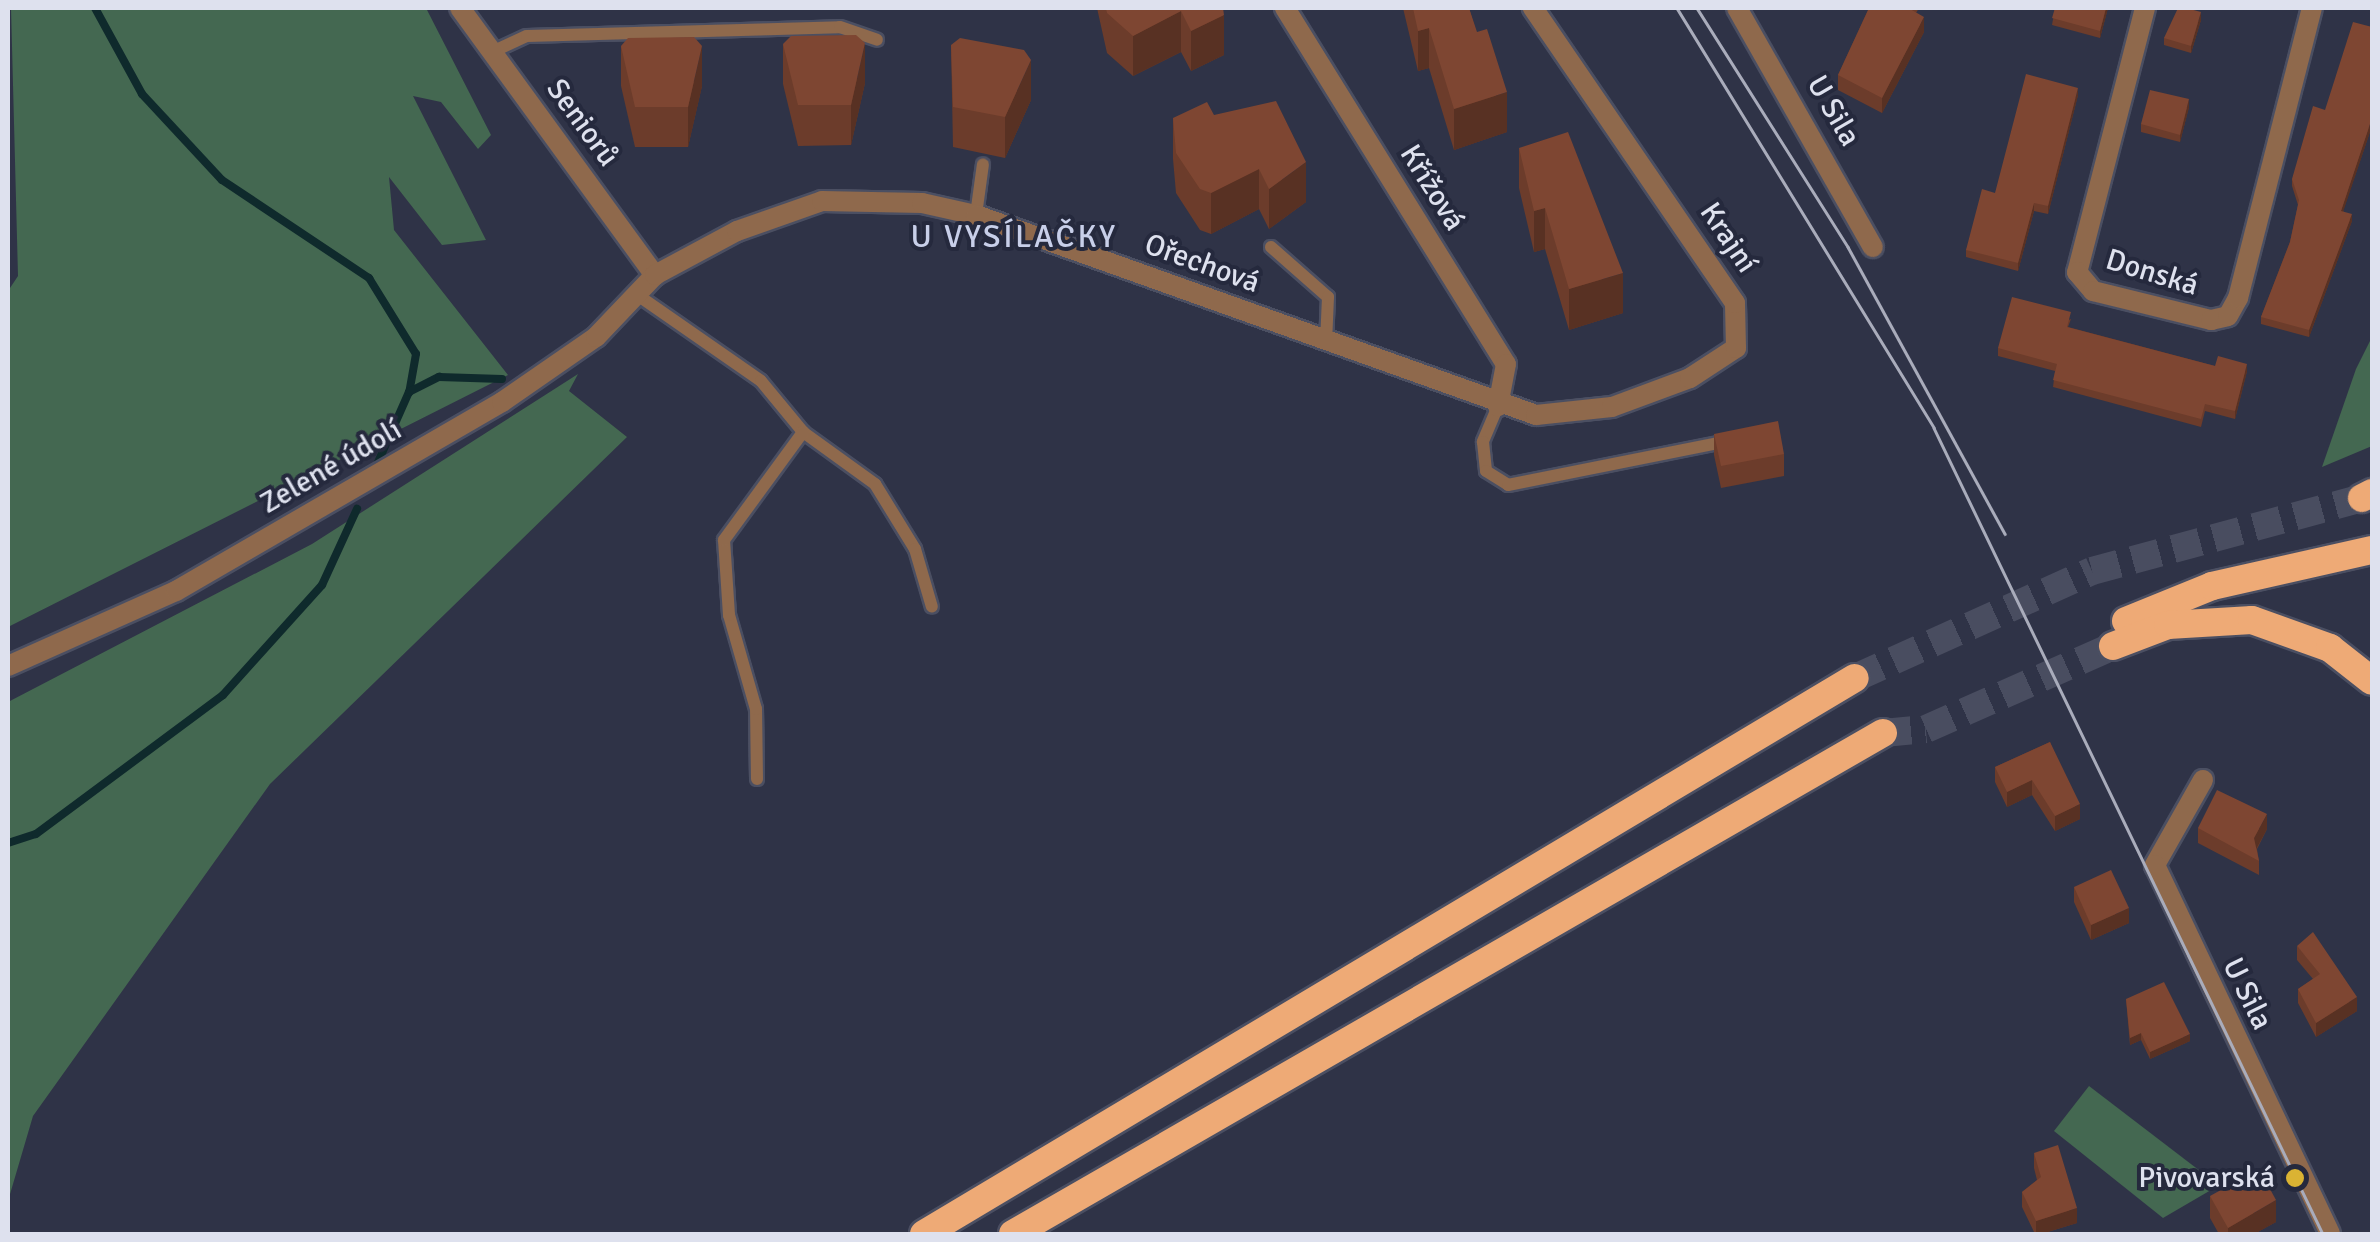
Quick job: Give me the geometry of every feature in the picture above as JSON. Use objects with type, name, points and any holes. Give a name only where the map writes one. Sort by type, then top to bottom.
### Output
[{"type":"highway","points":[[2372,550],[2212,586],[2109,638],[2168,625],[2252,620],[2330,648],[2372,682]]},
{"type":"highway","points":[[924,1234],[1855,678]]},
{"type":"highway","points":[[1013,1234],[1884,734]]},
{"type":"street","name":"Seniorů","points":[[460,8],[655,274]]},
{"type":"street","name":"Křížová","points":[[1285,8],[1506,364],[1498,406]]},
{"type":"street","name":"Krajní","points":[[1498,406],[1536,416],[1612,407],[1724,362],[1742,331],[1735,302],[1534,8]]},
{"type":"street","name":"Donská","points":[[2145,8],[2078,272],[2094,291],[2211,320],[2228,316],[2238,298],[2312,8]]},
{"type":"street","name":"U Sila","points":[[1743,10],[1874,247]]},
{"type":"street","name":"Ořechová","points":[[655,274],[822,201],[922,203],[976,215],[1498,406]]},
{"type":"street","name":"Zelené údolí","points":[[8,666],[176,591],[502,402],[596,337],[655,274]]},
{"type":"street","name":"U Sila","points":[[2203,780],[2155,865],[2330,1234]]},
{"type":"lane","points":[[492,52],[527,36],[840,27],[877,40]]},
{"type":"lane","points":[[976,215],[983,164]]},
{"type":"lane","points":[[1271,247],[1328,297],[1326,342]]},
{"type":"lane","points":[[636,294],[774,391],[803,432],[876,484],[914,549],[932,607]]},
{"type":"lane","points":[[1498,406],[1483,442],[1486,471],[1508,485],[1751,436]]},
{"type":"lane","points":[[757,779],[756,709],[729,615],[724,540],[803,432]]},
{"type":"green space","points":[[11,8],[426,8],[491,135],[478,149],[441,102],[413,96],[486,240],[442,245],[389,177],[394,230],[508,375],[8,627],[8,291],[18,276]]},
{"type":"green space","points":[[2372,337],[2372,446],[2322,467],[2356,369]]},
{"type":"green space","points":[[578,374],[569,391],[627,437],[270,784],[33,1116],[8,1201],[8,702],[312,544]]},
{"type":"green space","points":[[2089,1086],[2204,1174],[2211,1190],[2163,1218],[2054,1131]]},
{"type":"building","points":[[1106,8],[1223,8],[1224,15],[1191,31],[1181,11],[1133,36]]},
{"type":"building","points":[[1413,8],[1469,8],[1477,32],[1487,29],[1507,92],[1454,109],[1429,28],[1418,31]]},
{"type":"building","points":[[1869,8],[1911,8],[1924,17],[1882,98],[1838,75]]},
{"type":"building","points":[[2055,8],[2106,8],[2100,31],[2052,18]]},
{"type":"building","points":[[2178,8],[2201,12],[2191,46],[2164,38]]},
{"type":"building","points":[[2353,22],[2372,27],[2372,118],[2341,211],[2352,214],[2309,330],[2261,317],[2290,242],[2299,200],[2292,179],[2313,106],[2325,110]]},
{"type":"building","points":[[856,35],[865,43],[851,105],[798,105],[783,44],[791,36]]},
{"type":"building","points":[[694,37],[702,46],[688,107],[635,107],[621,46],[628,38]]},
{"type":"building","points":[[960,38],[1024,50],[1031,60],[1005,117],[953,107],[951,45]]},
{"type":"building","points":[[2026,74],[2078,88],[2048,206],[2034,203],[2018,263],[1966,250],[1982,189],[1995,193]]},
{"type":"building","points":[[2150,90],[2189,99],[2180,135],[2141,124]]},
{"type":"building","points":[[1276,101],[1306,162],[1269,189],[1259,169],[1211,193],[1200,189],[1176,153],[1173,118],[1207,102],[1214,115]]},
{"type":"building","points":[[1568,132],[1623,273],[1569,289],[1545,208],[1534,211],[1519,148]]},
{"type":"building","points":[[2012,297],[2071,312],[2067,327],[2215,366],[2218,356],[2247,364],[2235,411],[2205,404],[2201,419],[2053,380],[2057,364],[1998,348]]},
{"type":"building","points":[[1778,421],[1784,454],[1721,466],[1714,434]]},
{"type":"building","points":[[2050,742],[2080,804],[2055,816],[2032,780],[2007,792],[1995,767]]},
{"type":"building","points":[[2217,790],[2267,814],[2254,838],[2259,861],[2198,828]]},
{"type":"building","points":[[2111,870],[2129,908],[2091,925],[2074,887]]},
{"type":"building","points":[[2313,932],[2357,997],[2316,1023],[2298,989],[2320,974],[2297,946]]},
{"type":"building","points":[[2164,982],[2190,1034],[2150,1052],[2141,1033],[2130,1038],[2126,999]]},
{"type":"building","points":[[2058,1145],[2077,1208],[2036,1221],[2022,1192],[2041,1177],[2034,1153]]},
{"type":"building","points":[[2259,1169],[2276,1200],[2228,1228],[2210,1196]]},
{"type":"waterway","points":[[95,8],[142,94],[222,180],[369,278],[416,354],[409,392]]},
{"type":"waterway","points":[[375,469],[409,392],[439,377],[502,379]]},
{"type":"waterway","points":[[8,843],[36,834],[223,695],[322,585],[357,509]]},
{"type":"tunnel","points":[[1855,678],[2092,571],[2362,498]]},
{"type":"tunnel","points":[[1883,733],[1926,729],[2113,646]]},
{"type":"tram line","points":[[1677,8],[1934,428],[2323,1234]]},
{"type":"tram line","points":[[1697,8],[1848,247],[2005,534]]},
{"type":"place","name":"Pivovarská","points":[[2295,1178]]},
{"type":"district","name":"U VYSÍLAČKY","points":[[1014,237]]}]
